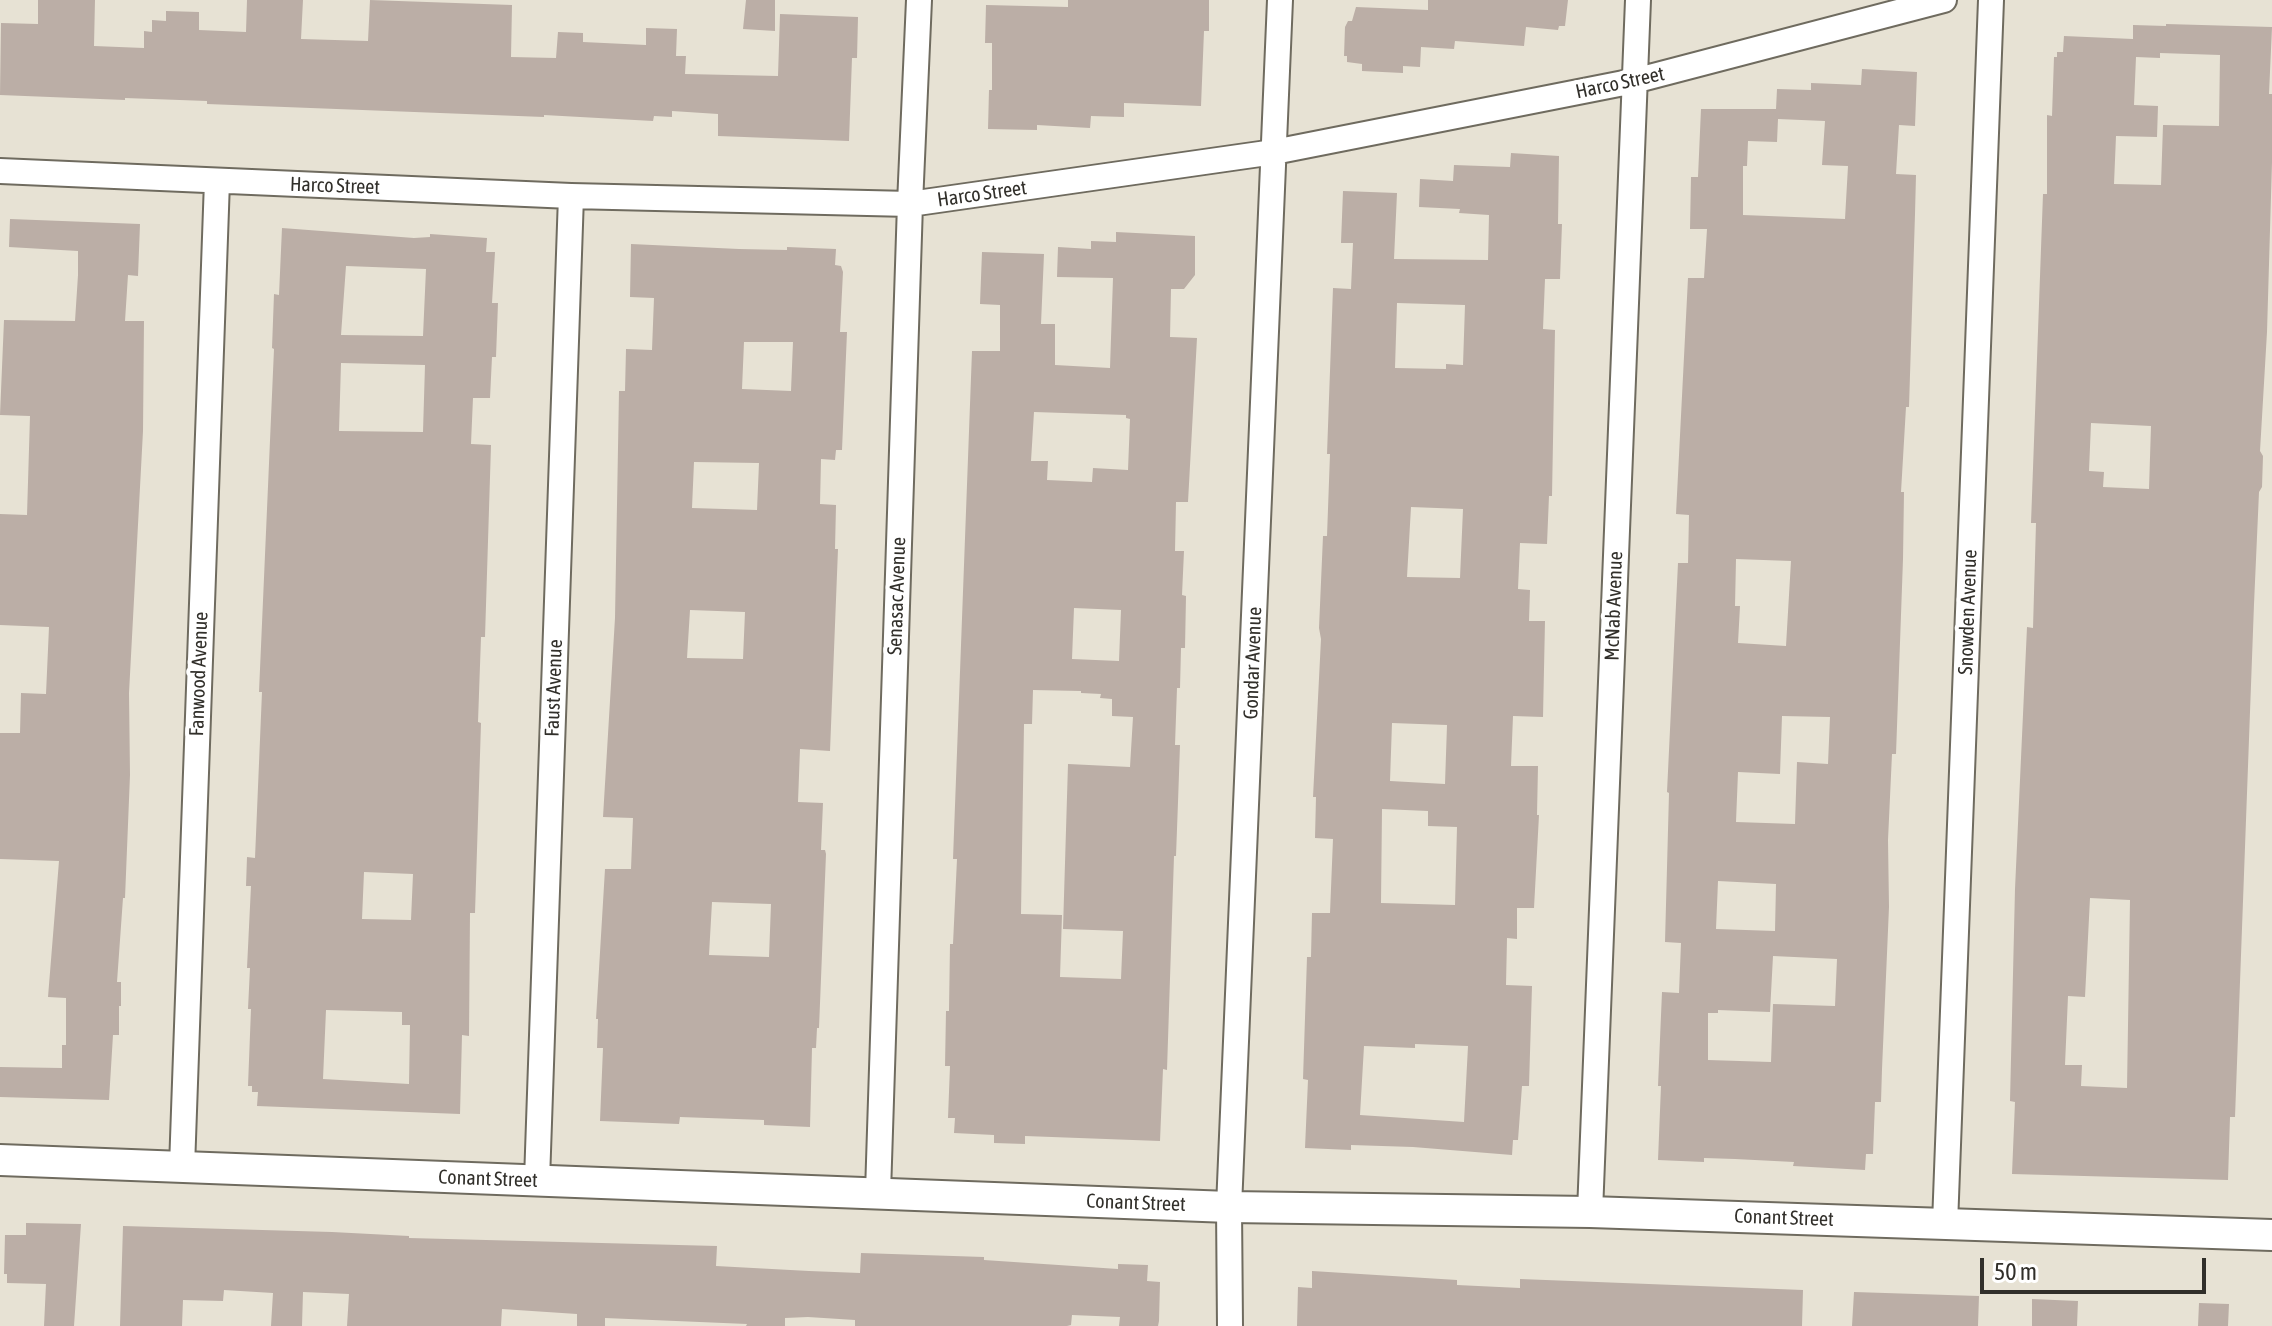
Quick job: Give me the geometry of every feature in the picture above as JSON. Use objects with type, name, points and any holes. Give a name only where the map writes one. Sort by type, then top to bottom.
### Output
[{"type":"street","name":"Senasac Avenue","points":[[878,1192],[919,0]]},
{"type":"street","name":"Gondar Avenue","points":[[1230,1326],[1229,1207],[1280,0]]},
{"type":"street","name":"McNab Avenue","points":[[1590,1212],[1638,0]]},
{"type":"street","name":"Harco Street","points":[[0,171],[571,196],[910,204],[1274,152],[1634,81],[1944,0]]},
{"type":"street","name":"Snowden Avenue","points":[[1945,1224],[1991,0]]},
{"type":"street","name":"Fanwood Avenue","points":[[182,1167],[217,181]]},
{"type":"street","name":"Faust Avenue","points":[[537,1180],[571,196]]},
{"type":"street","name":"Conant Street","points":[[0,1160],[1229,1207],[1590,1212],[2272,1235]]},
{"type":"building","points":[[38,0],[95,0],[94,46],[144,48],[144,31],[152,32],[152,20],[166,21],[166,11],[199,12],[199,30],[246,32],[247,0],[303,0],[301,39],[368,41],[370,0],[512,5],[511,57],[556,58],[558,32],[583,33],[583,42],[646,45],[646,28],[677,29],[676,56],[686,56],[685,74],[778,76],[780,14],[858,17],[857,58],[852,58],[849,141],[718,136],[718,114],[672,111],[672,117],[654,116],[653,121],[0,95],[1,23],[38,24]]},
{"type":"building","points":[[746,0],[775,0],[775,31],[743,29]]},
{"type":"building","points":[[1068,0],[1209,0],[1209,31],[1204,31],[1201,106],[1124,103],[1124,117],[1091,116],[1090,128],[1037,125],[1037,130],[988,129],[992,43],[985,43],[986,5],[1068,7]]},
{"type":"building","points":[[1428,0],[1568,0],[1565,26],[1559,26],[1558,30],[1526,27],[1524,46],[1455,41],[1454,49],[1421,47],[1420,67],[1403,66],[1403,73],[1362,71],[1362,64],[1347,62],[1347,56],[1344,56],[1345,27],[1348,21],[1352,21],[1356,7],[1428,10]]},
{"type":"building","points":[[2133,25],[2272,27],[2269,94],[2272,94],[2272,162],[2260,451],[2263,456],[2262,487],[2259,492],[2254,604],[2235,1117],[2230,1117],[2228,1180],[2012,1174],[2015,1102],[2010,1101],[2015,889],[2027,627],[2033,628],[2036,523],[2031,523],[2043,194],[2047,194],[2047,115],[2052,116],[2054,57],[2057,57],[2057,52],[2063,52],[2064,36],[2133,39]],"holes":[[[2160,53],[2220,55],[2219,126],[2163,125],[2161,185],[2114,184],[2116,136],[2157,137],[2158,106],[2134,105],[2136,57],[2160,58]],[[2091,423],[2151,426],[2149,489],[2103,487],[2104,472],[2089,471]],[[2090,898],[2130,900],[2127,1088],[2081,1086],[2082,1065],[2065,1065],[2068,996],[2085,997]]]},
{"type":"building","points":[[1862,69],[1917,72],[1915,126],[1899,125],[1896,174],[1916,175],[1909,407],[1906,407],[1901,492],[1904,492],[1903,559],[1896,754],[1892,754],[1888,840],[1889,907],[1881,1102],[1875,1102],[1873,1154],[1866,1154],[1865,1170],[1735,1159],[1704,1158],[1704,1162],[1658,1160],[1662,992],[1679,993],[1681,943],[1665,942],[1667,792],[1678,563],[1688,563],[1689,515],[1676,514],[1688,278],[1704,278],[1707,229],[1690,229],[1691,177],[1698,177],[1701,109],[1776,109],[1777,89],[1811,90],[1811,83],[1861,85]],"holes":[[[1778,119],[1825,121],[1822,165],[1848,166],[1845,219],[1743,215],[1743,166],[1747,166],[1748,141],[1777,142]],[[1736,559],[1791,561],[1786,646],[1738,643],[1740,606],[1735,606]],[[1782,716],[1830,717],[1828,764],[1797,762],[1795,824],[1736,822],[1738,772],[1780,774]],[[1718,881],[1776,884],[1775,931],[1716,929]],[[1773,956],[1837,959],[1835,1006],[1773,1004],[1771,1062],[1708,1060],[1708,1013],[1718,1013],[1718,1010],[1770,1012]]]},
{"type":"building","points":[[1511,153],[1559,156],[1558,224],[1562,224],[1560,279],[1545,279],[1543,329],[1555,330],[1552,496],[1549,496],[1547,544],[1520,543],[1518,589],[1530,590],[1529,621],[1545,621],[1543,717],[1513,716],[1511,766],[1538,766],[1539,815],[1534,908],[1517,908],[1517,939],[1507,938],[1506,985],[1532,986],[1529,1086],[1522,1086],[1518,1140],[1513,1140],[1512,1155],[1413,1147],[1351,1145],[1351,1150],[1305,1148],[1308,1080],[1303,1079],[1307,957],[1311,957],[1312,913],[1330,913],[1333,839],[1315,838],[1316,797],[1313,797],[1323,536],[1327,536],[1333,288],[1351,289],[1353,243],[1341,243],[1343,191],[1397,193],[1394,259],[1488,260],[1489,215],[1459,213],[1460,209],[1419,207],[1420,179],[1453,181],[1454,165],[1510,167]],"holes":[[[1397,303],[1465,305],[1463,365],[1446,364],[1446,369],[1395,368]],[[1411,507],[1463,509],[1460,578],[1407,577]],[[1392,723],[1447,725],[1445,784],[1390,781]],[[1382,809],[1428,811],[1428,826],[1457,827],[1455,905],[1381,903]],[[1364,1046],[1468,1046],[1464,1122],[1360,1115]]]},
{"type":"building","points":[[10,219],[140,224],[138,276],[128,275],[125,321],[144,321],[143,431],[129,693],[130,775],[125,898],[117,982],[121,982],[121,1006],[119,1035],[113,1035],[109,1100],[0,1097],[0,1067],[62,1068],[62,1045],[66,1045],[66,998],[48,997],[59,861],[0,859],[0,733],[20,733],[21,693],[46,694],[49,627],[0,625],[0,514],[27,515],[30,416],[0,415],[4,320],[75,321],[78,275],[78,251],[9,247]]},
{"type":"building","points":[[282,228],[414,238],[430,237],[430,234],[487,238],[486,252],[495,252],[492,303],[498,303],[496,357],[492,357],[490,398],[473,398],[471,444],[491,445],[485,637],[481,637],[478,722],[481,723],[475,913],[470,913],[469,1036],[462,1035],[460,1114],[257,1106],[258,1092],[252,1092],[252,1086],[248,1086],[251,1009],[248,1009],[250,968],[247,968],[251,886],[246,886],[247,857],[255,858],[274,294],[279,295]],"holes":[[[346,266],[426,269],[423,336],[341,335]],[[341,363],[425,365],[423,432],[339,431]],[[364,872],[413,874],[411,920],[362,919]],[[326,1010],[402,1012],[402,1025],[410,1025],[409,1084],[323,1079]]]},
{"type":"building","points":[[1116,232],[1195,236],[1195,275],[1184,289],[1171,289],[1170,337],[1197,338],[1188,502],[1176,502],[1175,551],[1184,551],[1182,595],[1186,596],[1185,648],[1181,648],[1180,688],[1177,688],[1175,745],[1180,745],[1176,856],[1167,1070],[1163,1069],[1160,1141],[1025,1136],[1025,1144],[994,1143],[994,1135],[954,1133],[955,1118],[948,1118],[950,1066],[945,1066],[957,859],[953,859],[972,351],[1000,351],[1000,305],[980,304],[982,252],[1044,254],[1041,324],[1055,324],[1055,365],[1110,368],[1113,278],[1057,277],[1058,247],[1091,249],[1091,241],[1116,242]],"holes":[[[1034,412],[1126,415],[1130,419],[1128,470],[1093,468],[1092,482],[1047,480],[1048,461],[1031,461]],[[1074,608],[1121,610],[1119,661],[1072,659]],[[1033,690],[1101,694],[1100,698],[1112,699],[1112,716],[1133,717],[1130,767],[1068,764],[1063,929],[1123,931],[1121,979],[1060,977],[1062,915],[1021,914],[1024,724],[1032,724]]]},
{"type":"building","points":[[631,244],[836,249],[835,265],[841,266],[843,272],[840,332],[847,332],[842,450],[836,450],[835,460],[821,459],[820,504],[836,505],[835,549],[838,549],[830,751],[800,749],[798,802],[823,803],[821,850],[825,850],[826,854],[819,1028],[816,1048],[812,1048],[810,1127],[764,1125],[764,1120],[680,1117],[679,1124],[600,1121],[603,1048],[597,1048],[596,1019],[605,869],[631,869],[633,818],[603,817],[615,618],[619,391],[625,391],[626,349],[652,350],[654,298],[630,297]],"holes":[[[744,342],[793,342],[791,391],[742,389]],[[694,462],[759,463],[757,510],[692,508]],[[690,610],[745,612],[743,659],[687,658]],[[712,902],[771,904],[769,957],[709,955]]]},
{"type":"building","points":[[26,1223],[81,1224],[74,1326],[44,1326],[46,1284],[7,1283],[7,1274],[4,1274],[5,1235],[26,1235]]},
{"type":"building","points":[[123,1226],[717,1246],[716,1266],[860,1273],[861,1253],[984,1257],[984,1260],[1118,1269],[1118,1264],[1148,1265],[1147,1281],[1160,1282],[1159,1321],[1158,1326],[1119,1326],[1120,1317],[1072,1315],[1071,1325],[1067,1326],[855,1326],[855,1320],[808,1317],[785,1318],[785,1326],[746,1326],[605,1318],[605,1326],[577,1326],[577,1314],[502,1309],[501,1326],[347,1326],[349,1294],[303,1292],[302,1326],[271,1326],[273,1293],[224,1290],[223,1301],[183,1300],[182,1326],[120,1326]]},
{"type":"building","points":[[1312,1271],[1457,1280],[1457,1285],[1520,1288],[1520,1279],[1803,1290],[1802,1326],[1297,1326],[1298,1287],[1312,1288]]},
{"type":"building","points":[[1854,1292],[1979,1296],[1978,1326],[1852,1326]]},
{"type":"building","points":[[2032,1299],[2078,1301],[2077,1326],[2032,1326]]},
{"type":"building","points":[[2199,1303],[2229,1304],[2228,1326],[2198,1326]]}]
